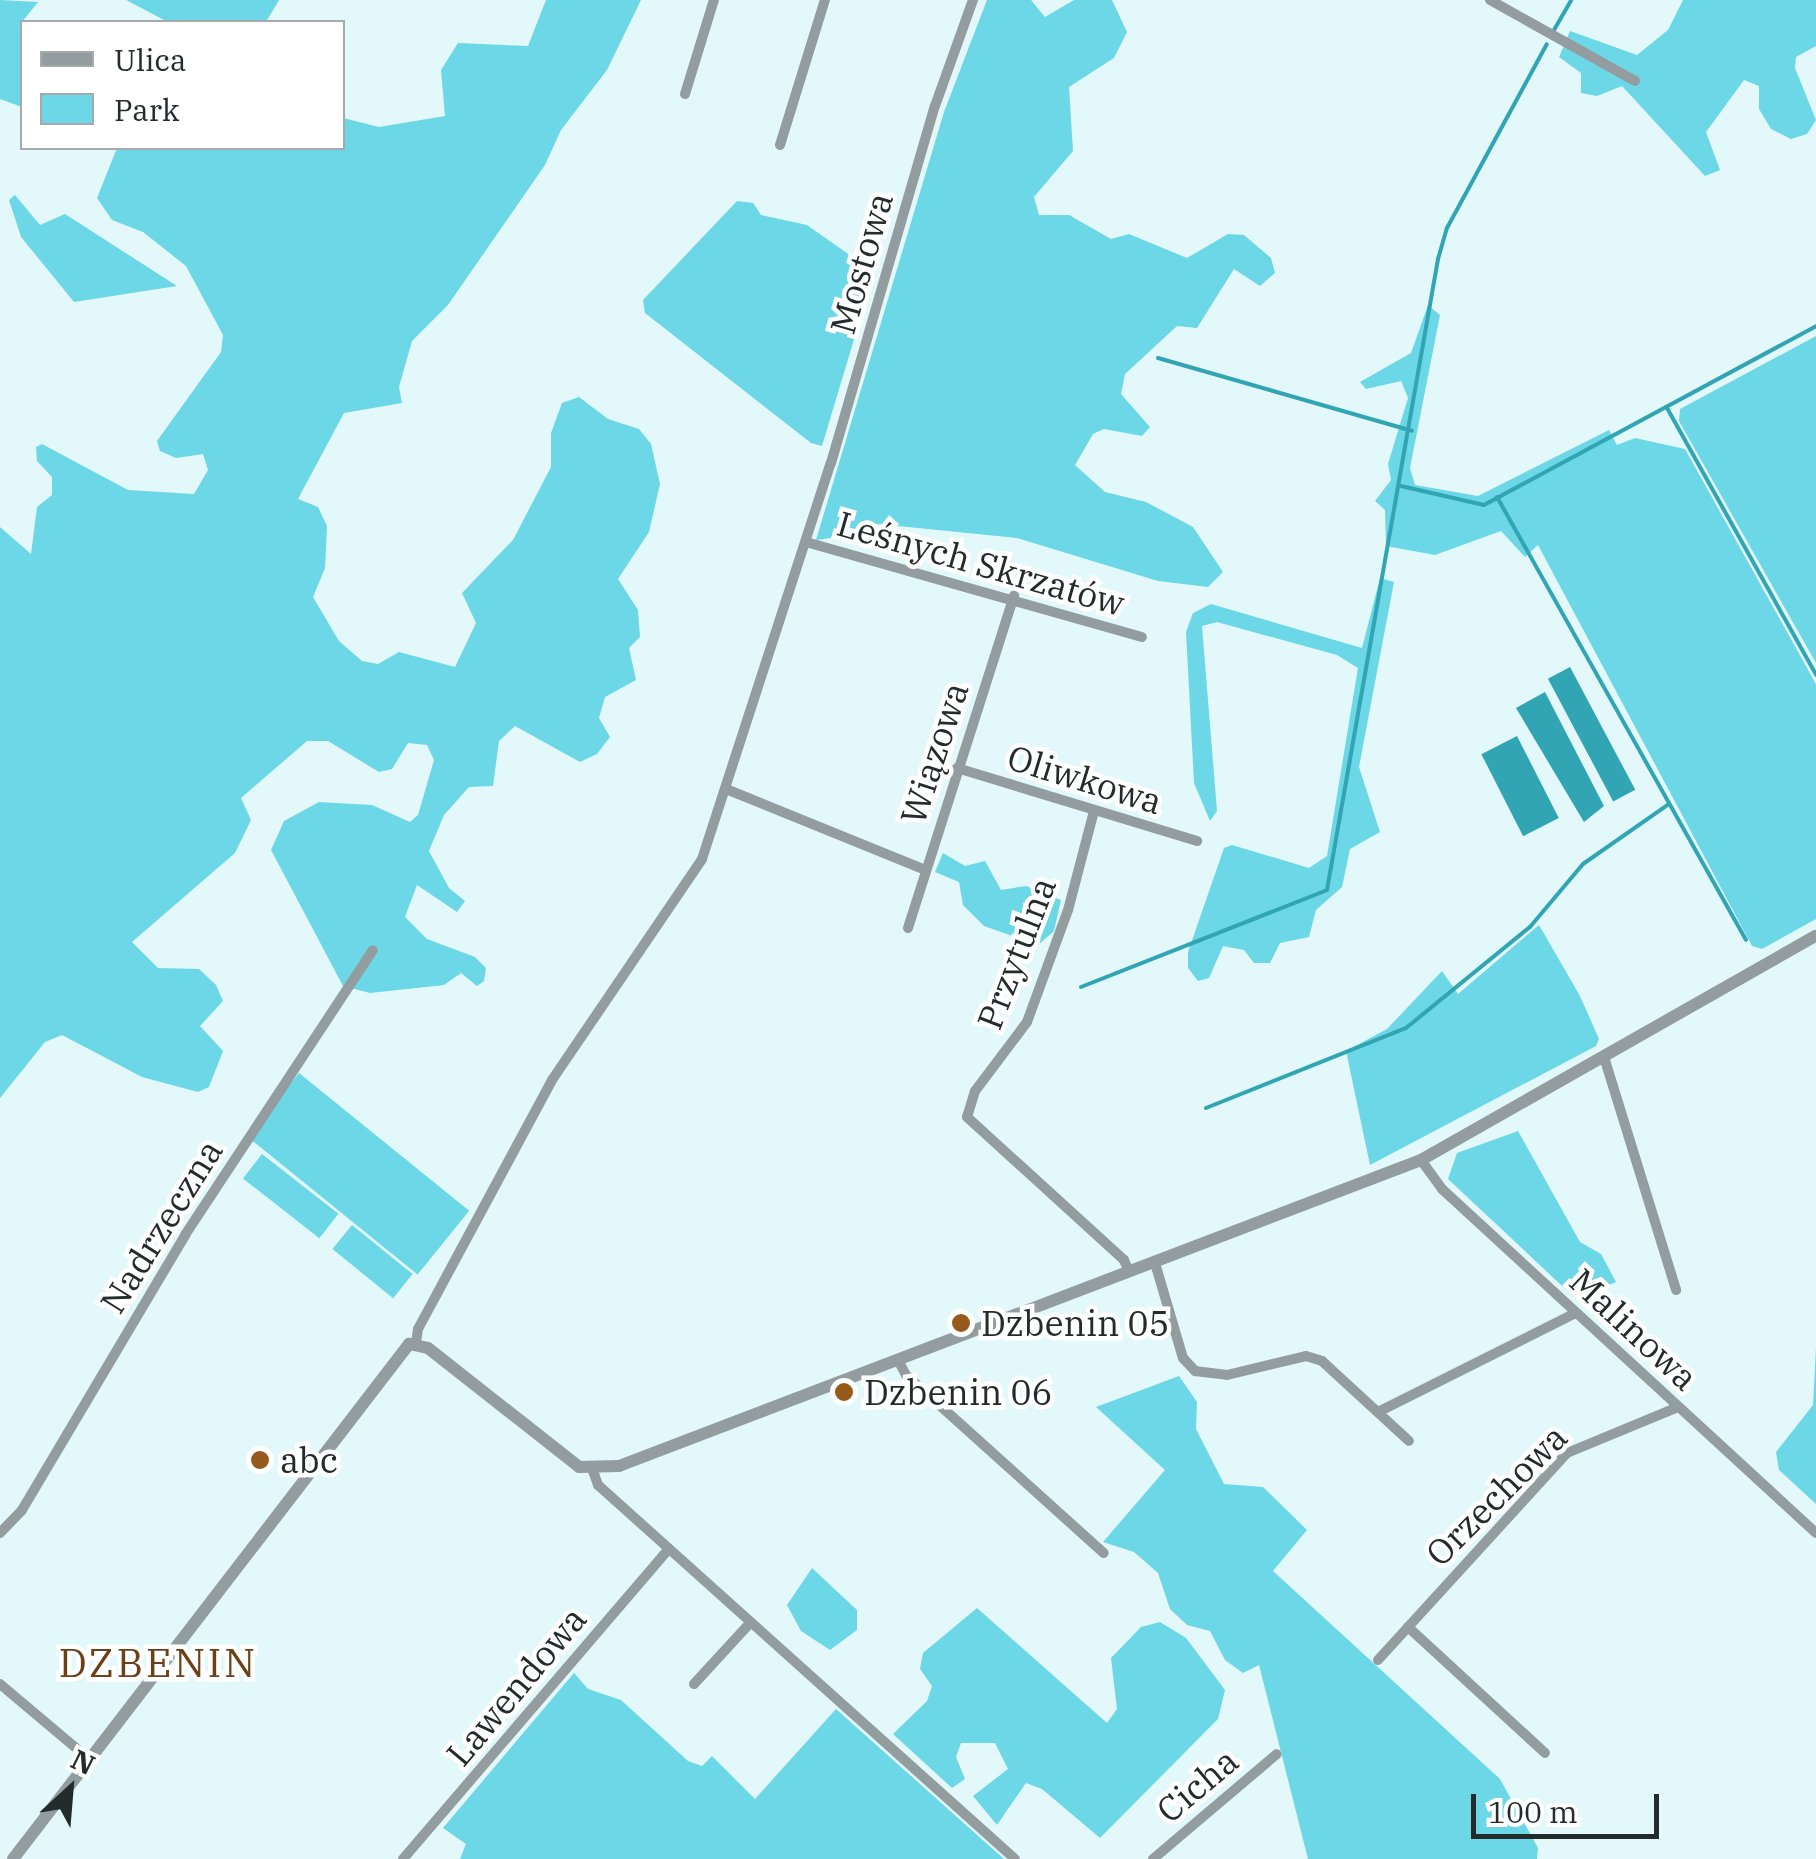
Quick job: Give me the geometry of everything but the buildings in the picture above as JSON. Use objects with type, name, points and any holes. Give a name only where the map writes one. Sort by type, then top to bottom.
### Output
[{"type":"street","points":[[685,94],[714,0]]},
{"type":"street","points":[[780,146],[825,0]]},
{"type":"street","name":"Mostowa","points":[[416,1343],[418,1329],[552,1080],[690,884],[726,789],[806,542],[935,106],[973,0]]},
{"type":"street","points":[[1490,0],[1635,81]]},
{"type":"street","name":"Leśnych Skrzatów","points":[[806,542],[1014,596],[1142,637]]},
{"type":"street","name":"Wiązowa","points":[[908,928],[1014,596]]},
{"type":"street","name":"Oliwkowa","points":[[957,768],[1197,841]]},
{"type":"street","points":[[726,789],[925,870]]},
{"type":"street","name":"Przytulna","points":[[1094,811],[1068,910],[1026,1022],[975,1091],[967,1117],[1124,1260],[1130,1272]]},
{"type":"street","points":[[593,1471],[898,1360],[1421,1160],[1816,936]]},
{"type":"street","name":"Nadrzeczna","points":[[0,1533],[22,1510],[185,1235],[373,950]]},
{"type":"street","points":[[1604,1057],[1676,1290]]},
{"type":"street","name":"Malinowa","points":[[1421,1160],[1442,1188],[1816,1533]]},
{"type":"street","points":[[1155,1262],[1184,1358],[1194,1372],[1227,1375],[1306,1356],[1322,1361],[1409,1442]]},
{"type":"street","points":[[1378,1412],[1576,1313]]},
{"type":"street","points":[[13,1859],[370,1393],[416,1343],[568,1459],[593,1471],[598,1485],[1015,1859]]},
{"type":"street","points":[[898,1360],[906,1375],[1104,1553]]},
{"type":"street","name":"Orzechowa","points":[[1378,1660],[1566,1453],[1678,1407]]},
{"type":"street","name":"Lawendowa","points":[[403,1859],[669,1548]]},
{"type":"street","points":[[694,1684],[750,1622]]},
{"type":"street","points":[[1408,1627],[1545,1753]]},
{"type":"street","points":[[0,1684],[89,1760]]},
{"type":"street","name":"Cicha","points":[[1153,1859],[1277,1754]]},
{"type":"green space","points":[[0,0],[38,2],[20,20],[20,106],[0,99]]},
{"type":"green space","points":[[126,0],[279,0],[267,20],[164,20]]},
{"type":"green space","points":[[546,0],[641,0],[607,70],[561,130],[545,165],[448,305],[412,341],[399,387],[402,403],[344,413],[298,499],[318,507],[327,526],[325,568],[313,597],[339,641],[362,661],[378,664],[399,652],[455,667],[476,623],[462,593],[513,540],[551,467],[551,433],[562,403],[579,397],[608,419],[639,429],[651,444],[660,484],[649,532],[618,579],[638,610],[640,637],[629,648],[636,680],[605,697],[599,718],[610,737],[597,754],[580,762],[515,726],[499,741],[493,786],[469,787],[444,815],[429,851],[449,888],[465,901],[457,912],[417,885],[405,917],[427,939],[475,957],[486,968],[484,981],[477,986],[461,973],[444,985],[370,993],[343,986],[271,850],[284,821],[319,802],[372,805],[410,822],[418,815],[434,760],[427,745],[408,743],[392,769],[379,772],[328,741],[307,741],[241,798],[251,820],[235,853],[132,942],[158,968],[199,969],[216,985],[223,1001],[200,1026],[223,1051],[209,1087],[198,1092],[142,1077],[62,1035],[45,1042],[0,1098],[0,527],[31,554],[37,507],[52,495],[52,477],[37,461],[36,447],[42,444],[128,490],[194,494],[208,470],[203,454],[176,458],[160,451],[157,441],[221,352],[223,335],[186,266],[143,232],[112,220],[97,198],[116,150],[345,150],[345,118],[379,127],[445,116],[441,70],[458,43],[528,46]]},
{"type":"green space","points":[[987,0],[1031,0],[1045,17],[1074,0],[1112,0],[1127,32],[1114,58],[1069,87],[1073,151],[1034,197],[1039,215],[1069,215],[1111,239],[1129,234],[1187,258],[1228,234],[1244,235],[1271,258],[1275,273],[1260,286],[1234,269],[1197,328],[1177,326],[1125,374],[1121,394],[1150,427],[1142,436],[1104,429],[1093,434],[1075,465],[1105,492],[1146,502],[1193,527],[1223,572],[1208,587],[1158,581],[1017,538],[868,523],[845,536],[816,540],[944,112]]},
{"type":"green space","points":[[1683,0],[1816,0],[1816,46],[1796,57],[1795,68],[1816,120],[1807,134],[1791,139],[1771,129],[1759,109],[1759,86],[1744,80],[1706,132],[1720,170],[1705,176],[1622,86],[1597,96],[1581,93],[1581,73],[1559,57],[1570,31],[1637,55],[1668,30]]},
{"type":"green space","points":[[15,195],[40,225],[65,214],[177,286],[74,302],[21,237],[9,200]]},
{"type":"green space","points":[[737,201],[753,203],[761,215],[807,225],[861,263],[870,286],[822,446],[811,443],[645,313],[643,300]]},
{"type":"green space","points":[[1428,305],[1440,315],[1410,468],[1415,485],[1478,496],[1609,430],[1617,445],[1635,438],[1685,449],[1816,684],[1816,919],[1762,949],[1752,946],[1538,545],[1525,557],[1501,531],[1435,555],[1386,546],[1385,510],[1375,501],[1391,480],[1388,464],[1408,398],[1401,381],[1366,389],[1360,382],[1411,353]]},
{"type":"green space","points":[[1816,336],[1816,663],[1679,421],[1680,409]]},
{"type":"green space","points":[[1380,578],[1394,582],[1359,767],[1380,832],[1350,849],[1342,887],[1316,910],[1309,937],[1280,943],[1270,963],[1254,963],[1244,950],[1223,946],[1209,978],[1198,981],[1188,968],[1188,952],[1224,848],[1232,845],[1309,868],[1327,856],[1358,668],[1337,655],[1217,622],[1202,626],[1217,811],[1210,821],[1194,783],[1186,632],[1193,613],[1211,604],[1362,648]]},
{"type":"green space","points":[[943,853],[965,866],[985,861],[1001,890],[1026,886],[1061,900],[1054,931],[1038,945],[984,926],[963,905],[959,882],[935,872]]},
{"type":"green space","points":[[1539,925],[1580,996],[1599,1039],[1596,1046],[1370,1165],[1346,1051],[1387,1029],[1442,971],[1458,994]]},
{"type":"green space","points":[[299,1073],[469,1211],[418,1275],[247,1137]]},
{"type":"green space","points":[[1518,1131],[1580,1242],[1601,1254],[1616,1282],[1576,1299],[1448,1179],[1457,1153]]},
{"type":"green space","points":[[262,1154],[338,1214],[319,1238],[243,1178]]},
{"type":"green space","points":[[352,1225],[413,1274],[393,1298],[332,1249]]},
{"type":"green space","points":[[1816,1347],[1816,1504],[1779,1470],[1776,1452],[1813,1405]]},
{"type":"green space","points":[[1179,1376],[1197,1402],[1196,1429],[1224,1484],[1263,1487],[1307,1530],[1273,1571],[1500,1779],[1538,1848],[1537,1859],[1308,1859],[1259,1665],[1243,1673],[1225,1660],[1210,1631],[1187,1625],[1170,1609],[1158,1573],[1134,1552],[1103,1542],[1165,1470],[1096,1407]]},
{"type":"green space","points":[[812,1568],[857,1610],[857,1630],[830,1650],[801,1631],[787,1605]]},
{"type":"green space","points":[[977,1608],[1107,1723],[1117,1709],[1111,1658],[1141,1627],[1160,1622],[1186,1638],[1225,1690],[1218,1719],[1100,1838],[1042,1789],[1026,1783],[997,1825],[973,1796],[1008,1769],[995,1743],[961,1743],[956,1757],[965,1779],[952,1788],[893,1734],[927,1701],[932,1686],[920,1669],[923,1653]]},
{"type":"green space","points":[[574,1673],[588,1689],[621,1700],[688,1761],[702,1766],[712,1756],[755,1799],[836,1709],[1004,1859],[460,1859],[466,1844],[443,1828]]},
{"type":"shaded area","points":[[1570,667],[1635,790],[1613,801],[1548,679]]},
{"type":"shaded area","points":[[1545,692],[1604,806],[1584,822],[1516,708]]},
{"type":"shaded area","points":[[1517,736],[1559,818],[1523,836],[1481,754]]},
{"type":"waterway","points":[[1554,30],[1571,0]]},
{"type":"waterway","points":[[1081,987],[1327,890],[1438,259],[1447,228],[1547,44]]},
{"type":"waterway","points":[[1401,486],[1484,505],[1816,326]]},
{"type":"waterway","points":[[1158,358],[1412,431]]},
{"type":"waterway","points":[[1667,408],[1816,675]]},
{"type":"waterway","points":[[1497,497],[1746,940]]},
{"type":"waterway","points":[[1206,1108],[1406,1028],[1530,927],[1583,864],[1669,804]]},
{"type":"place","name":"Dzbenin 05","points":[[961,1323]]},
{"type":"place","name":"Dzbenin 06","points":[[844,1392]]},
{"type":"place","name":"abc","points":[[260,1460]]},
{"type":"district","name":"DZBENIN","points":[[158,1662]]}]
